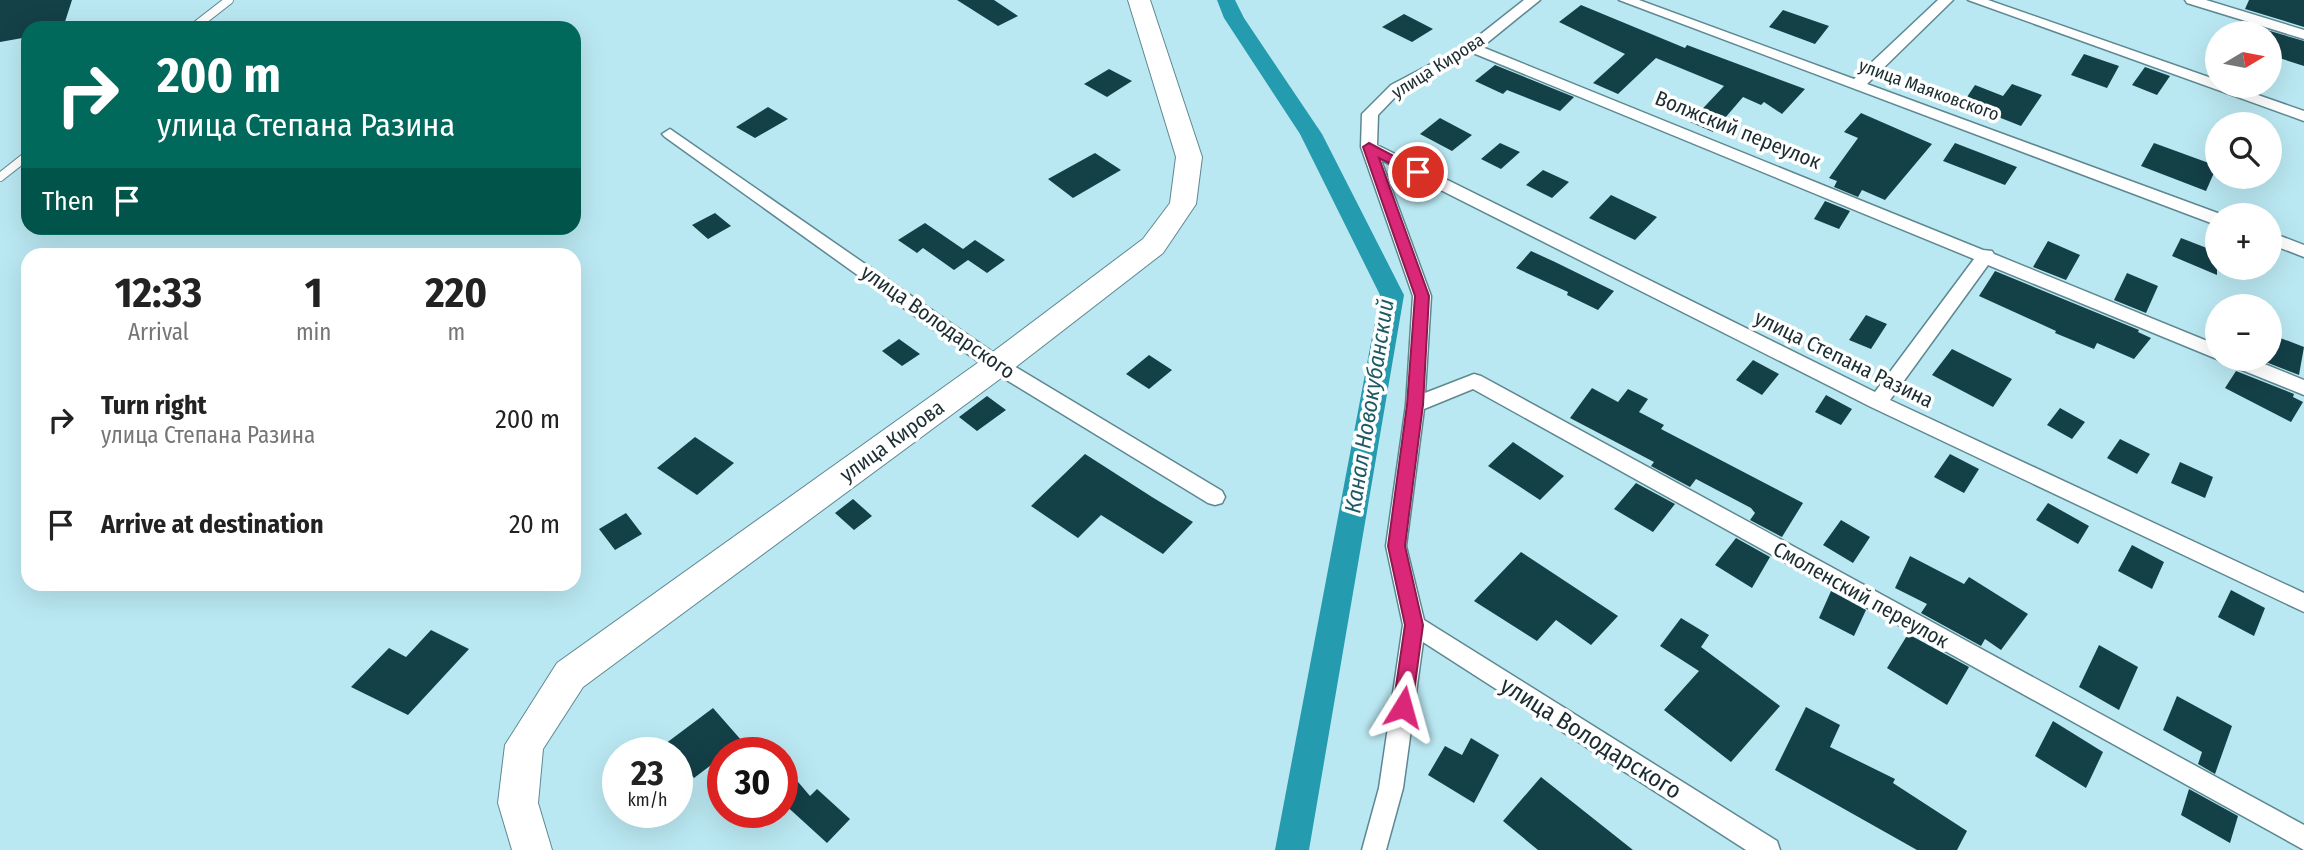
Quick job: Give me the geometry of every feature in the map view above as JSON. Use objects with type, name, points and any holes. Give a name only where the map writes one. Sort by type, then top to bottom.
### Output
[{"type":"main road","name":"улица Кирова","points":[[527,849],[518,803],[524,745],[570,675],[998,365],[1153,246],[1183,204],[1189,157],[1139,0]]},
{"type":"street","name":"улица Кирова","points":[[1369,147],[1370,114],[1396,88],[1472,48],[1533,0]]},
{"type":"street","name":"улица Маяковского","points":[[1626,0],[2205,215]]},
{"type":"street","points":[[1856,86],[1946,0]]},
{"type":"street","points":[[1975,0],[2205,81]]},
{"type":"street","points":[[2192,0],[2304,35]]},
{"type":"street","name":"Волжский переулок","points":[[1472,48],[1986,255],[2205,347]]},
{"type":"street","points":[[2252,98],[2304,116]]},
{"type":"street","name":"улица Володарского","points":[[670,134],[998,365],[1215,497]]},
{"type":"street","points":[[1369,147],[1422,296],[1415,405],[1396,546],[1414,625],[1391,788],[1374,850]]},
{"type":"street","name":"улица Степана Разина","points":[[1369,147],[1878,402],[2304,603]]},
{"type":"street","points":[[2282,243],[2304,251]]},
{"type":"street","points":[[1878,402],[1986,255]]},
{"type":"street","points":[[2263,371],[2304,388]]},
{"type":"street","name":"Смоленский переулок","points":[[1415,405],[1474,382],[2304,838]]},
{"type":"street","name":"улица Володарского","points":[[1414,625],[1768,850]]},
{"type":"lane","points":[[202,21],[229,0]]},
{"type":"lane","points":[[0,177],[21,160]]},
{"type":"building","points":[[0,0],[72,0],[65,21],[21,21],[21,38],[0,42]]},
{"type":"building","points":[[957,0],[994,0],[1018,16],[998,26]]},
{"type":"building","points":[[2249,0],[2304,0],[2304,27],[2245,9]]},
{"type":"building","points":[[1581,5],[1685,48],[1687,45],[1805,89],[1782,114],[1764,102],[1761,105],[1743,97],[1713,132],[1690,122],[1724,86],[1656,58],[1618,94],[1593,83],[1625,54],[1559,22]]},
{"type":"building","points":[[1783,10],[1829,26],[1815,44],[1769,27]]},
{"type":"building","points":[[1404,14],[1433,29],[1412,42],[1382,27]]},
{"type":"building","points":[[2282,34],[2304,41],[2304,66],[2282,59]]},
{"type":"building","points":[[2084,54],[2119,66],[2107,88],[2071,75]]},
{"type":"building","points":[[1495,65],[1574,97],[1560,111],[1507,90],[1503,94],[1475,81]]},
{"type":"building","points":[[2145,67],[2170,76],[2157,95],[2132,85]]},
{"type":"building","points":[[1109,69],[1132,81],[1107,97],[1084,84]]},
{"type":"building","points":[[2012,84],[2042,95],[2021,126],[1963,103],[1975,85],[2003,96]]},
{"type":"building","points":[[768,107],[788,119],[755,138],[736,127]]},
{"type":"building","points":[[1861,113],[1932,144],[1885,200],[1862,190],[1858,197],[1834,187],[1837,181],[1829,178],[1858,138],[1844,132]]},
{"type":"building","points":[[1440,118],[1472,135],[1452,151],[1420,134]]},
{"type":"building","points":[[1500,143],[1520,152],[1501,169],[1481,159]]},
{"type":"building","points":[[1955,143],[2017,167],[2005,185],[1943,161]]},
{"type":"building","points":[[2154,143],[2205,162],[2207,189],[2206,191],[2141,166]]},
{"type":"building","points":[[1095,153],[1121,170],[1073,198],[1048,179]]},
{"type":"building","points":[[1543,170],[1569,182],[1552,198],[1526,185]]},
{"type":"building","points":[[1611,195],[1657,217],[1635,240],[1589,218]]},
{"type":"building","points":[[1825,201],[1850,211],[1839,229],[1814,219]]},
{"type":"building","points":[[715,213],[731,226],[708,239],[692,225]]},
{"type":"building","points":[[925,223],[963,249],[975,240],[1005,260],[987,273],[968,260],[954,270],[923,248],[917,253],[898,240]]},
{"type":"building","points":[[2181,238],[2205,247],[2205,270],[2172,256]]},
{"type":"building","points":[[2048,241],[2080,255],[2066,280],[2033,267]]},
{"type":"building","points":[[1531,251],[1614,291],[1598,310],[1567,295],[1568,292],[1516,268]]},
{"type":"building","points":[[1995,271],[2139,330],[2138,332],[2151,338],[2134,359],[2097,343],[2094,349],[2055,333],[2056,331],[1979,296]]},
{"type":"building","points":[[2127,273],[2158,286],[2146,313],[2114,300]]},
{"type":"building","points":[[1866,315],[1887,324],[1871,349],[1849,340]]},
{"type":"building","points":[[899,339],[920,354],[902,366],[882,351]]},
{"type":"building","points":[[2282,339],[2304,347],[2299,375],[2282,368]]},
{"type":"building","points":[[1952,349],[2012,379],[1993,407],[1932,375]]},
{"type":"building","points":[[1149,355],[1172,370],[1149,389],[1126,374]]},
{"type":"building","points":[[1753,360],[1779,374],[1762,395],[1736,380]]},
{"type":"building","points":[[2236,371],[2294,394],[2293,397],[2303,402],[2291,422],[2225,388]]},
{"type":"building","points":[[1592,388],[1618,402],[1628,389],[1648,399],[1639,412],[1664,425],[1661,429],[1803,503],[1782,537],[1750,520],[1755,513],[1751,508],[1696,479],[1690,487],[1651,466],[1654,462],[1570,418]]},
{"type":"building","points":[[1826,395],[1852,409],[1841,425],[1815,412]]},
{"type":"building","points":[[987,396],[1006,410],[977,431],[959,417]]},
{"type":"building","points":[[2060,408],[2085,422],[2072,439],[2047,425]]},
{"type":"building","points":[[695,437],[734,463],[697,495],[657,468]]},
{"type":"building","points":[[2120,439],[2150,454],[2137,474],[2107,458]]},
{"type":"building","points":[[1513,442],[1564,476],[1540,500],[1488,466]]},
{"type":"building","points":[[1085,454],[1193,522],[1163,554],[1101,515],[1078,538],[1031,506]]},
{"type":"building","points":[[1950,454],[1979,469],[1964,493],[1934,477]]},
{"type":"building","points":[[2180,462],[2213,477],[2205,498],[2171,483]]},
{"type":"building","points":[[1636,483],[1675,504],[1653,532],[1614,509]]},
{"type":"building","points":[[853,499],[872,516],[854,530],[835,513]]},
{"type":"building","points":[[2048,503],[2089,526],[2078,544],[2036,520]]},
{"type":"building","points":[[626,513],[642,534],[615,550],[599,529]]},
{"type":"building","points":[[1841,520],[1870,537],[1853,563],[1823,545]]},
{"type":"building","points":[[1736,538],[1770,557],[1752,588],[1715,565]]},
{"type":"building","points":[[2132,545],[2164,562],[2152,589],[2118,571]]},
{"type":"building","points":[[1521,552],[1618,616],[1591,645],[1556,620],[1537,641],[1474,601]]},
{"type":"building","points":[[1910,556],[1964,584],[1969,577],[2028,614],[2001,650],[1985,639],[1981,646],[1921,613],[1927,604],[1895,588]]},
{"type":"building","points":[[2231,590],[2265,608],[2254,636],[2218,617]]},
{"type":"building","points":[[1831,591],[1866,610],[1854,636],[1819,618]]},
{"type":"building","points":[[1681,618],[1709,635],[1701,647],[1780,706],[1731,762],[1664,710],[1699,671],[1660,646]]},
{"type":"building","points":[[431,630],[469,649],[408,715],[351,687],[389,648],[406,657]]},
{"type":"building","points":[[1908,634],[1969,667],[1947,705],[1887,668]]},
{"type":"building","points":[[2099,645],[2138,667],[2119,710],[2079,687]]},
{"type":"building","points":[[2177,696],[2232,726],[2215,774],[2198,764],[2202,752],[2163,730]]},
{"type":"building","points":[[1806,707],[1840,725],[1830,747],[1895,779],[1893,783],[1967,831],[1957,850],[1917,850],[1775,770]]},
{"type":"building","points":[[713,708],[738,737],[707,737],[707,768],[694,778],[693,737],[674,737]]},
{"type":"building","points":[[2053,721],[2103,752],[2086,788],[2035,756]]},
{"type":"building","points":[[1471,738],[1499,755],[1474,803],[1428,775],[1445,746],[1462,755]]},
{"type":"building","points":[[1541,777],[1633,850],[1538,850],[1503,821]]},
{"type":"building","points":[[798,782],[810,796],[817,789],[850,819],[827,843],[798,817]]},
{"type":"building","points":[[2189,789],[2238,816],[2230,843],[2181,815]]},
{"type":"waterway","name":"Канал Новокубанский","points":[[1226,0],[1234,18],[1311,134],[1392,295],[1292,850]]},
{"type":"route","points":[[1403,707],[1414,625],[1396,546],[1415,405],[1422,296],[1369,147],[1418,172]]}]
